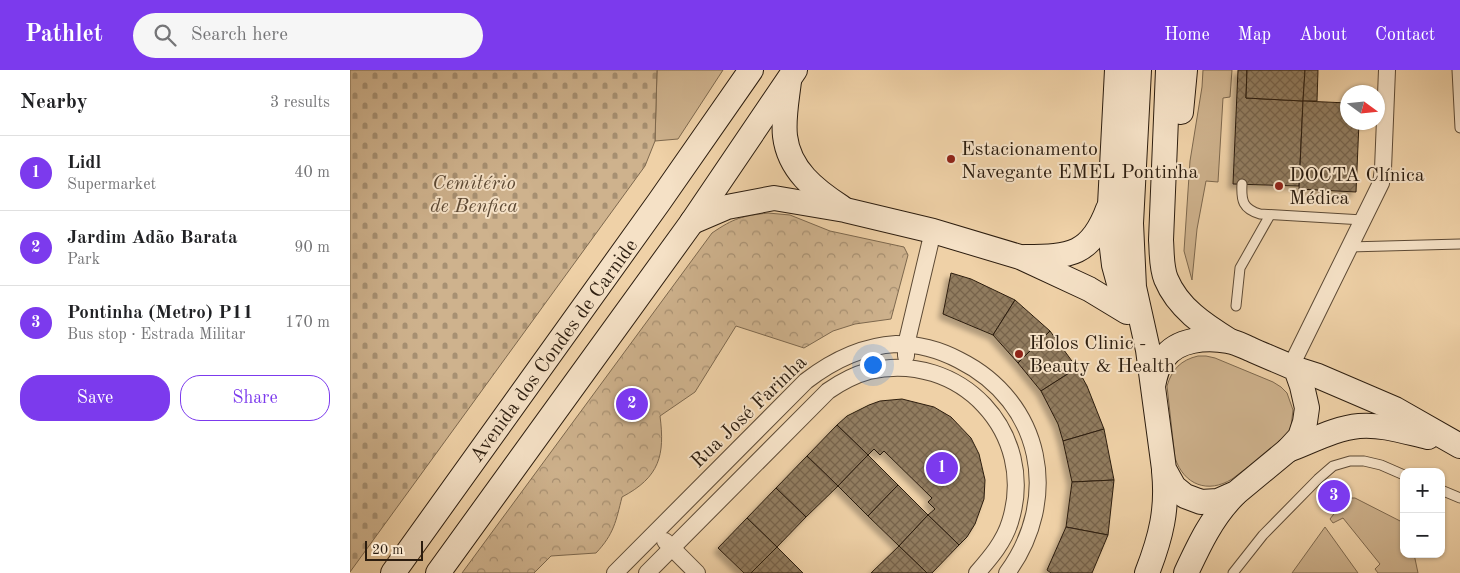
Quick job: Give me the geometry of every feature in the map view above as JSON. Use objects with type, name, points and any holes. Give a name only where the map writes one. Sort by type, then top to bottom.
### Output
[{"type":"main road","name":"Avenida dos Condes de Carnide","points":[[393,573],[751,70]]},
{"type":"main road","points":[[1117,70],[1110,205],[1111,240],[1114,265],[1127,312]]},
{"type":"main road","points":[[1139,70],[1131,223],[1134,287],[1144,330],[1153,386],[1166,496],[1163,522],[1156,552],[1147,573]]},
{"type":"main road","points":[[1168,70],[1161,240],[1162,261],[1166,278],[1180,302],[1194,316],[1230,341],[1395,409],[1456,444]]},
{"type":"main road","points":[[1163,220],[1175,154],[1186,70]]},
{"type":"main road","name":"Avenida dos Condes de Carnide","points":[[438,573],[692,222],[792,75]]},
{"type":"main road","points":[[792,75],[785,136],[788,151],[803,177],[819,192],[845,210]]},
{"type":"main road","points":[[692,222],[727,207],[774,198],[845,210],[934,231],[1020,258],[1089,289],[1127,312],[1144,330]]},
{"type":"main road","points":[[1020,258],[1053,257],[1072,253],[1088,244],[1096,234],[1110,205]]},
{"type":"main road","points":[[1153,386],[1158,368],[1170,350],[1194,341],[1230,341]]},
{"type":"main road","points":[[1186,573],[1209,526],[1223,506],[1288,450],[1300,436],[1307,408],[1302,386],[1294,367]]},
{"type":"main road","points":[[1288,450],[1334,432],[1358,426],[1386,427],[1456,444]]},
{"type":"main road","points":[[1164,469],[1174,486],[1185,496],[1201,502],[1218,502],[1236,493]]},
{"type":"street","points":[[1294,367],[1349,247],[1381,183],[1387,70]]},
{"type":"street","points":[[906,368],[906,345],[934,231]]},
{"type":"street","name":"Rua José Farinha","points":[[615,573],[789,397],[817,372],[834,361],[854,353],[890,345],[906,345],[919,346],[950,355],[970,365],[988,378],[1014,407],[1030,436],[1038,477],[1035,512],[1023,548],[1007,573]]},
{"type":"street","name":"Rua José Farinha","points":[[656,570],[672,548],[828,391],[853,376],[869,371],[906,368],[941,376],[957,383],[970,392],[983,403],[997,421],[1012,456],[1016,486],[1010,523],[995,552],[977,573]]},
{"type":"street","points":[[656,532],[697,573]]},
{"type":"street","points":[[641,547],[656,570]]},
{"type":"lane","points":[[1457,70],[1460,128]]},
{"type":"lane","points":[[1242,184],[1241,192],[1245,206],[1252,212],[1270,215],[1363,220]]},
{"type":"lane","points":[[1236,306],[1240,268],[1270,215]]},
{"type":"lane","points":[[1349,247],[1460,244]]},
{"type":"lane","points":[[1233,573],[1263,536],[1333,466],[1350,460],[1364,461],[1400,472]]},
{"type":"lane","points":[[1445,492],[1460,498]]},
{"type":"green space","name":"Cemitério de Benfica","points":[[350,70],[657,70],[655,141],[645,166],[350,572]]},
{"type":"green space","points":[[657,70],[723,70],[678,139],[655,141]]},
{"type":"green space","points":[[1203,70],[1232,70],[1230,97],[1223,98],[1218,182],[1206,181],[1197,229],[1192,280],[1184,251],[1190,161]]},
{"type":"green space","points":[[768,213],[790,215],[830,231],[904,247],[908,255],[891,319],[855,324],[833,331],[804,348],[736,326],[695,392],[660,416],[662,442],[657,464],[645,481],[622,497],[611,533],[596,553],[551,556],[534,573],[462,573],[712,233],[738,218]]},
{"type":"green space","points":[[1198,356],[1215,358],[1273,382],[1287,393],[1293,410],[1291,427],[1281,442],[1232,479],[1214,486],[1198,484],[1184,475],[1175,458],[1167,386],[1178,366]]},
{"type":"green space","points":[[1350,498],[1355,498],[1400,521],[1400,558],[1415,558],[1418,573],[1378,573],[1375,569],[1380,564],[1343,518],[1333,523],[1330,519],[1343,502]]},
{"type":"green space","points":[[1325,527],[1358,573],[1292,573]]},
{"type":"building","points":[[1238,70],[1247,70],[1246,98],[1303,101],[1299,186],[1233,184]]},
{"type":"building","points":[[1247,70],[1305,70],[1303,101],[1246,98]]},
{"type":"building","points":[[1305,70],[1318,70],[1317,101],[1303,101]]},
{"type":"building","points":[[1303,101],[1340,103],[1340,130],[1359,130],[1356,192],[1299,189]]},
{"type":"building","points":[[951,273],[971,279],[1015,300],[993,335],[943,314]]},
{"type":"building","points":[[1015,300],[1050,331],[1018,363],[993,335]]},
{"type":"building","points":[[1050,331],[1077,368],[1041,391],[1018,363]]},
{"type":"building","points":[[1077,368],[1087,386],[1104,429],[1063,441],[1058,424],[1041,391]]},
{"type":"building","points":[[902,399],[934,407],[951,417],[971,438],[979,454],[985,480],[984,499],[975,524],[967,537],[959,545],[928,515],[935,509],[928,502],[932,498],[884,451],[880,455],[874,449],[868,455],[837,425],[847,416],[869,405],[880,401]]},
{"type":"building","points":[[837,425],[868,455],[838,486],[807,456]]},
{"type":"building","points":[[1104,429],[1114,480],[1072,482],[1063,441]]},
{"type":"building","points":[[868,455],[898,485],[868,516],[838,486]]},
{"type":"building","points":[[807,456],[838,486],[806,517],[776,488]]},
{"type":"building","points":[[1114,480],[1108,535],[1066,527],[1072,482]]},
{"type":"building","points":[[898,485],[928,515],[899,546],[868,516]]},
{"type":"building","points":[[776,488],[806,517],[777,547],[747,518]]},
{"type":"building","points":[[928,515],[959,545],[932,573],[927,573],[899,546]]},
{"type":"building","points":[[747,518],[777,547],[751,573],[744,573],[718,548]]},
{"type":"building","points":[[1066,527],[1108,535],[1092,573],[1051,573],[1047,570]]},
{"type":"building","points":[[899,546],[927,573],[871,573]]},
{"type":"building","points":[[777,547],[803,573],[751,573]]},
{"type":"place","name":"Estacionamento Navegante EMEL Pontinha","points":[[951,159]]},
{"type":"place","name":"DOCTA Clínica Médica","points":[[1279,186]]},
{"type":"place","name":"Holos Clinic - Beauty & Health","points":[[1019,354]]},
{"type":"place","name":"Jardim Adão Barata","points":[[632,404]]},
{"type":"place","name":"Lidl","points":[[942,468]]},
{"type":"place","name":"Pontinha (Metro) P11","points":[[1334,496]]}]
